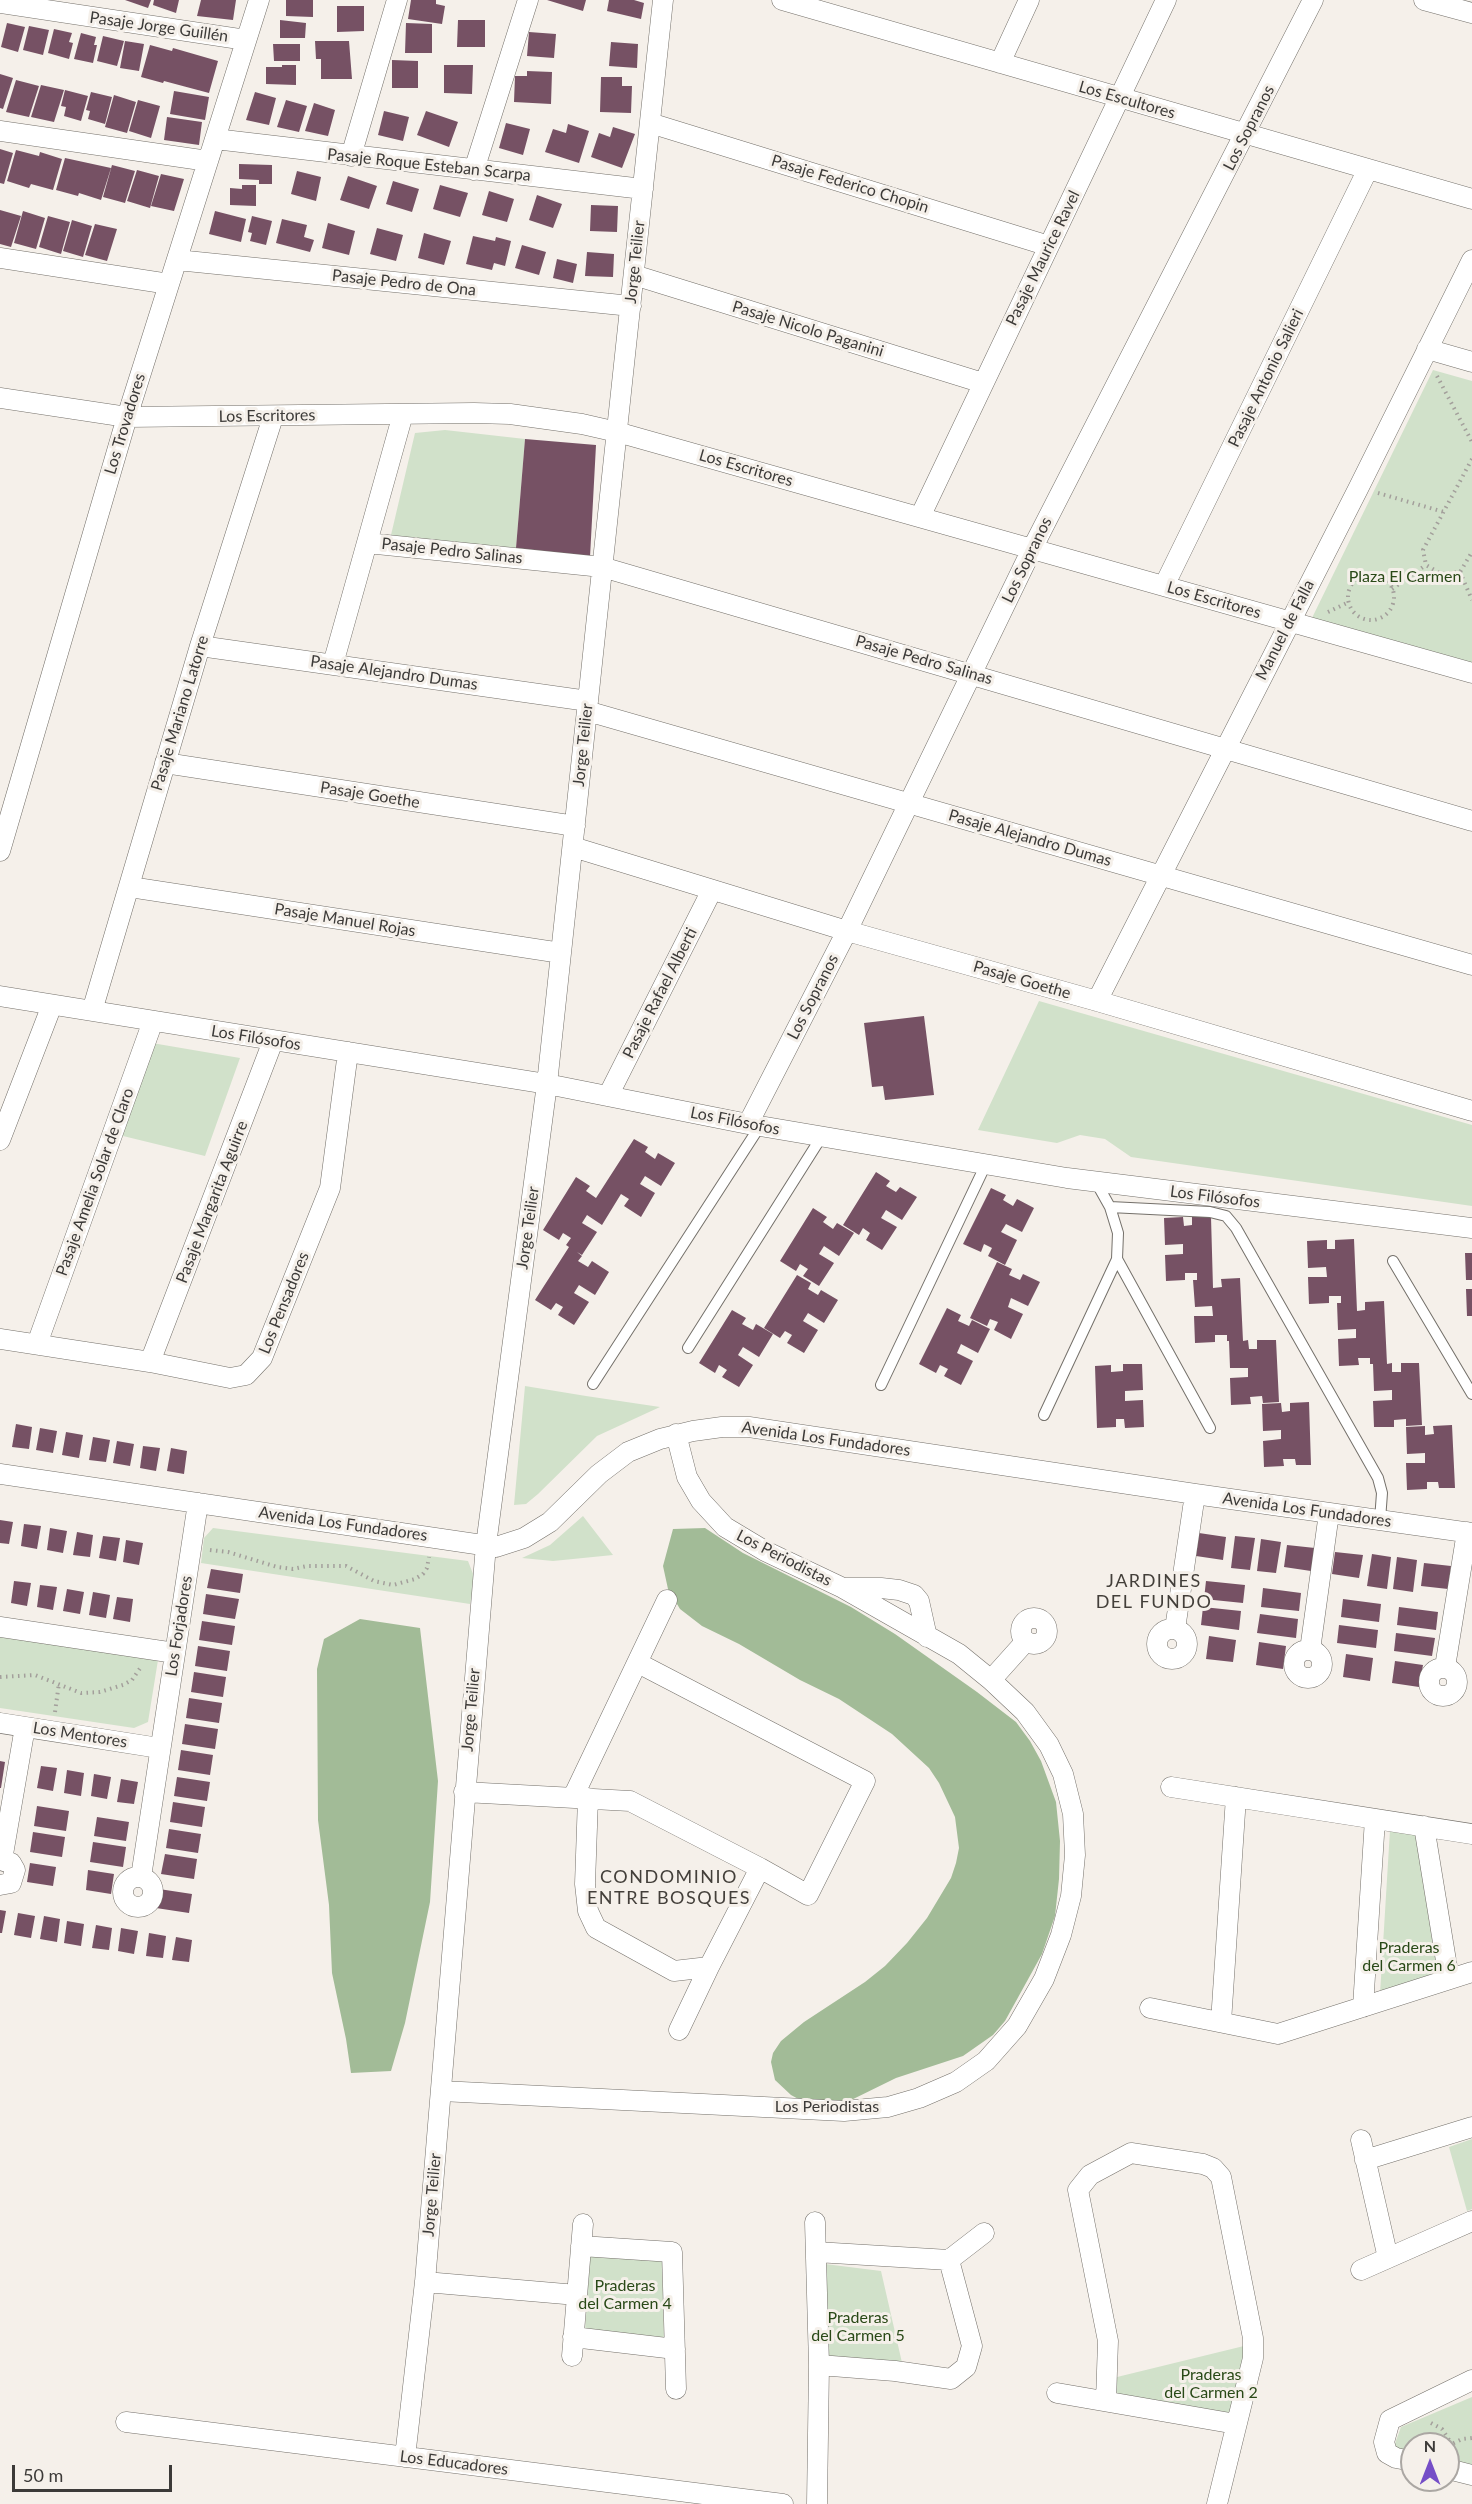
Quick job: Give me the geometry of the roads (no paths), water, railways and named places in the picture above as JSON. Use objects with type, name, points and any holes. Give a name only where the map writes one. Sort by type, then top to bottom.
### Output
[{"type":"street","name":"Los Trovadores","points":[[0,851],[127,417],[259,0]]},
{"type":"street","points":[[351,156],[397,0]]},
{"type":"street","points":[[474,170],[528,0]]},
{"type":"street","name":"Jorge Teilier","points":[[405,2457],[425,2282],[486,1545],[547,1084],[663,0]]},
{"type":"street","name":"Los Escultores","points":[[782,0],[1472,199]]},
{"type":"street","points":[[1000,63],[1029,0]]},
{"type":"street","name":"Pasaje Maurice Ravel","points":[[920,517],[1166,0]]},
{"type":"street","name":"Los Sopranos","points":[[754,1125],[1032,549],[1313,0]]},
{"type":"street","points":[[1424,0],[1472,14]]},
{"type":"street","name":"Pasaje Jorge Guillén","points":[[0,3],[246,40]]},
{"type":"street","name":"Pasaje Federico Chopin","points":[[650,123],[1049,246]]},
{"type":"street","points":[[0,131],[208,161]]},
{"type":"street","name":"Pasaje Roque Esteban Scarpa","points":[[214,140],[643,189]]},
{"type":"street","name":"Pasaje Antonio Salieri","points":[[1164,586],[1368,169]]},
{"type":"street","points":[[0,258],[169,284]]},
{"type":"street","name":"Pasaje Pedro de Ona","points":[[177,260],[631,306]]},
{"type":"street","name":"Manuel de Falla","points":[[1097,1001],[1472,260]]},
{"type":"street","name":"Pasaje Nicolo Paganini","points":[[634,276],[983,383]]},
{"type":"street","points":[[1427,349],[1472,362]]},
{"type":"street","name":"Los Escritores","points":[[1,400],[127,417],[273,417],[439,413],[510,414],[573,423],[617,432],[1472,673]]},
{"type":"street","points":[[333,664],[403,414]]},
{"type":"street","name":"Pasaje Mariano Latorre","points":[[92,1011],[200,646],[273,417]]},
{"type":"street","name":"Pasaje Pedro Salinas","points":[[367,543],[602,567],[1472,821]]},
{"type":"street","name":"Pasaje Alejandro Dumas","points":[[200,646],[333,664],[588,706],[910,803],[1472,965]]},
{"type":"street","name":"Pasaje Goethe","points":[[165,764],[575,826]]},
{"type":"street","name":"Pasaje Goethe","points":[[573,847],[847,931],[1097,1001],[1472,1111]]},
{"type":"street","name":"Pasaje Manuel Rojas","points":[[130,887],[561,953]]},
{"type":"street","name":"Pasaje Rafael Alberti","points":[[608,1096],[712,890]]},
{"type":"street","name":"Los Filósofos","points":[[0,996],[547,1084],[754,1125],[1096,1182],[1472,1228]]},
{"type":"street","points":[[0,1140],[52,1005]]},
{"type":"street","name":"Pasaje Amelia Solar de Claro","points":[[37,1344],[153,1021]]},
{"type":"street","name":"Pasaje Margarita Aguirre","points":[[150,1362],[273,1041]]},
{"type":"street","name":"Los Pensadores","points":[[0,1338],[150,1362],[230,1378],[246,1375],[262,1358],[330,1188],[348,1052]]},
{"type":"street","name":"Avenida Los Fundadores","points":[[0,1474],[496,1547],[524,1538],[550,1522],[599,1474],[627,1452],[676,1434],[722,1427],[749,1427],[1195,1494],[1470,1532]]},
{"type":"street","name":"Los Periodistas","points":[[441,2091],[844,2110],[888,2107],[919,2098],[956,2082],[986,2061],[1017,2026],[1044,1979],[1061,1935],[1071,1896],[1075,1856],[1073,1814],[1059,1765],[1049,1745],[1025,1712],[959,1654],[843,1588],[765,1551],[725,1527],[701,1501],[687,1476],[676,1434]]},
{"type":"street","points":[[1175,1629],[1195,1494]]},
{"type":"street","name":"Los Forjadores","points":[[141,1877],[198,1503]]},
{"type":"street","points":[[1310,1650],[1329,1513]]},
{"type":"street","points":[[1445,1667],[1470,1532]]},
{"type":"street","name":"Los Periodistas","points":[[843,1588],[899,1590],[914,1596],[919,1601],[927,1637]]},
{"type":"street","points":[[667,1600],[581,1797],[588,1911],[596,1929],[674,1971],[709,1967]]},
{"type":"street","points":[[0,1627],[175,1653]]},
{"type":"street","points":[[991,1680],[1026,1641]]},
{"type":"street","points":[[464,1792],[630,1801],[808,1895],[865,1781],[638,1663]]},
{"type":"street","name":"Los Mentores","points":[[0,1723],[159,1748]]},
{"type":"street","points":[[0,1885],[10,1882],[15,1875],[13,1866],[1,1860],[25,1726]]},
{"type":"street","points":[[1171,1787],[1472,1834]]},
{"type":"street","points":[[1221,2022],[1236,1797]]},
{"type":"street","points":[[1363,2007],[1375,1819]]},
{"type":"street","points":[[1424,1826],[1449,1979]]},
{"type":"street","points":[[679,2030],[760,1868]]},
{"type":"street","points":[[1150,2008],[1278,2034],[1472,1972]]},
{"type":"street","points":[[1365,2160],[1472,2127]]},
{"type":"street","points":[[1361,2140],[1388,2258]]},
{"type":"street","points":[[1106,2402],[1108,2341],[1078,2190],[1090,2175],[1131,2152],[1203,2164],[1213,2168],[1221,2177],[1253,2338],[1253,2358],[1217,2504]]},
{"type":"street","points":[[1361,2270],[1472,2221]]},
{"type":"street","points":[[815,2222],[819,2365],[817,2504]]},
{"type":"street","points":[[583,2224],[573,2347],[675,2349]]},
{"type":"street","points":[[816,2252],[949,2260],[984,2233]]},
{"type":"street","points":[[581,2246],[672,2252],[676,2389]]},
{"type":"street","points":[[819,2365],[895,2371],[951,2379],[966,2367],[972,2346],[949,2260]]},
{"type":"street","points":[[425,2282],[577,2295]]},
{"type":"street","points":[[1400,2459],[1387,2453],[1384,2442],[1390,2420],[1472,2380]]},
{"type":"street","points":[[1057,2393],[1236,2424]]},
{"type":"street","name":"Los Educadores","points":[[126,2422],[783,2504]]},
{"type":"lane","points":[[593,1384],[754,1125]]},
{"type":"lane","points":[[688,1348],[822,1136]]},
{"type":"lane","points":[[881,1385],[986,1164]]},
{"type":"lane","points":[[1044,1415],[1117,1259],[1118,1233],[1110,1207],[1096,1182]]},
{"type":"lane","points":[[1110,1207],[1210,1212],[1226,1216],[1236,1228],[1378,1478],[1382,1493],[1380,1520]]},
{"type":"lane","points":[[1117,1259],[1210,1428]]},
{"type":"lane","points":[[1393,1261],[1472,1394]]},
{"type":"district","name":"JARDINES DEL FUNDO","points":[[1154,1591]]},
{"type":"district","name":"CONDOMINIO ENTRE BOSQUES","points":[[669,1887]]},
{"type":"park label","name":"Plaza El Carmen","points":[[1405,577]]},
{"type":"park label","name":"Praderas del Carmen 6","points":[[1409,1957]]},
{"type":"park label","name":"Praderas del Carmen 4","points":[[625,2295]]},
{"type":"park label","name":"Praderas del Carmen 5","points":[[858,2327]]},
{"type":"park label","name":"Praderas del Carmen 2","points":[[1211,2384]]}]
